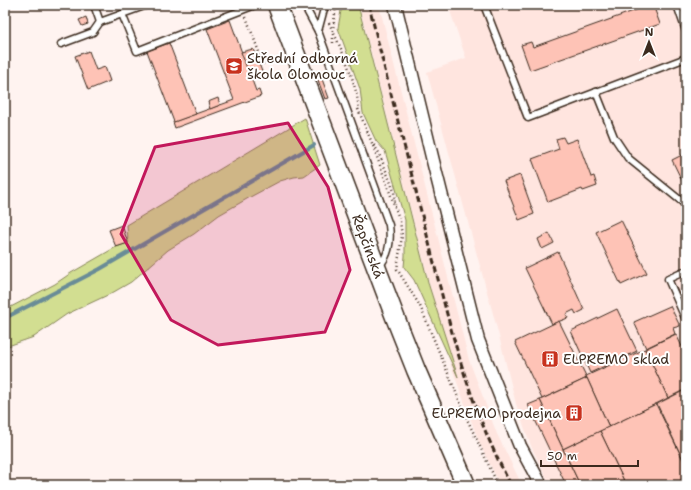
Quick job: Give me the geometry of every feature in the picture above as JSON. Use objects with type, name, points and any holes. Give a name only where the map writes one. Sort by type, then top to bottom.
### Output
[{"type":"street","name":"Řepčínská","points":[[277,5],[416,370],[466,485]]},
{"type":"street","points":[[395,5],[478,340],[520,446],[541,485]]},
{"type":"lane","points":[[94,5],[100,22]]},
{"type":"lane","points":[[61,44],[93,32],[100,22],[147,5]]},
{"type":"lane","points":[[122,14],[137,51],[255,5]]},
{"type":"lane","points":[[304,5],[318,31],[389,226],[389,242],[387,252],[384,259],[376,268]]},
{"type":"lane","points":[[318,31],[325,5]]},
{"type":"lane","points":[[484,5],[528,118],[686,58]]},
{"type":"lane","points":[[678,5],[686,31]]},
{"type":"lane","points":[[596,92],[614,137],[628,158],[686,205]]},
{"type":"lane","points":[[686,271],[668,279],[686,320]]},
{"type":"path","points":[[336,5],[333,30],[353,81],[358,98],[360,113],[395,206]]},
{"type":"path","points":[[244,10],[263,63]]},
{"type":"path","points":[[259,65],[294,52]]},
{"type":"path","points":[[401,276],[420,306],[467,419],[498,485]]},
{"type":"highlighted area","points":[[288,123],[328,187],[350,270],[325,332],[218,345],[171,320],[121,234],[155,147]]},
{"type":"shaded area","points":[[359,5],[379,5],[469,360],[497,434],[522,485],[500,485],[479,442],[451,366]]},
{"type":"shaded area","points":[[448,5],[686,5],[686,485],[550,485],[531,446],[516,404],[498,332],[427,72],[466,58]]},
{"type":"green space","points":[[342,5],[358,5],[429,286],[458,377],[414,280],[404,267],[405,220],[385,151],[376,141],[363,113],[360,89],[338,28]]},
{"type":"green space","points":[[305,118],[320,165],[304,176],[280,181],[219,215],[194,234],[168,250],[131,282],[112,293],[67,314],[34,337],[5,347],[5,310],[55,284],[116,247],[128,243],[127,225]]},
{"type":"building","points":[[638,5],[653,5],[660,24],[530,70],[521,45],[531,42],[533,47],[639,9]]},
{"type":"building","points":[[86,17],[88,24],[82,26],[79,20]]},
{"type":"building","name":"Střední odborná škola Olomouc","points":[[230,20],[256,91],[259,90],[261,96],[175,128],[173,122],[234,100],[207,29]]},
{"type":"building","points":[[169,43],[196,114],[174,122],[147,51]]},
{"type":"building","points":[[253,49],[263,74],[251,79],[241,52]]},
{"type":"building","points":[[89,51],[96,70],[105,67],[110,81],[88,90],[75,56]]},
{"type":"building","points":[[319,71],[329,98],[325,99],[315,72]]},
{"type":"building","points":[[218,98],[220,105],[210,109],[208,102]]},
{"type":"building","points":[[563,137],[566,143],[577,139],[591,177],[594,176],[597,186],[583,191],[582,189],[548,202],[532,159],[559,149],[556,139]]},
{"type":"building","points":[[686,153],[686,189],[672,160]]},
{"type":"building","points":[[520,175],[534,214],[519,220],[504,181]]},
{"type":"building","points":[[621,220],[647,273],[621,285],[596,232]]},
{"type":"building","points":[[122,225],[128,243],[116,247],[109,230]]},
{"type":"building","points":[[549,233],[554,243],[542,249],[538,239]]},
{"type":"building","points":[[558,252],[584,310],[576,314],[574,310],[566,314],[568,318],[552,324],[525,268]]},
{"type":"building","points":[[670,306],[680,326],[673,328],[675,334],[646,348],[634,322]]},
{"type":"building","points":[[617,309],[637,351],[590,373],[571,331]]},
{"type":"building","name":"ELPREMO sklad","points":[[559,321],[587,378],[542,399],[515,342]]},
{"type":"building","points":[[676,334],[686,355],[686,389],[668,398],[645,349]]},
{"type":"building","points":[[645,349],[668,398],[609,427],[586,376]]},
{"type":"building","name":"ELPREMO prodejna","points":[[587,378],[609,427],[563,449],[540,400]]},
{"type":"building","points":[[683,391],[686,397],[686,466],[657,404]]},
{"type":"building","points":[[540,400],[580,485],[566,485],[528,405]]},
{"type":"building","points":[[656,404],[686,466],[686,485],[626,485],[600,431]]},
{"type":"building","points":[[600,431],[626,485],[580,485],[563,449]]},
{"type":"waterway","points":[[5,318],[100,269],[314,145]]},
{"type":"railway","points":[[369,5],[442,296],[460,361],[482,424],[511,485]]},
{"type":"place","name":"Střední odborná škola Olomouc","points":[[234,66]]},
{"type":"place","name":"ELPREMO sklad","points":[[550,359]]},
{"type":"place","name":"ELPREMO prodejna","points":[[574,413]]}]
